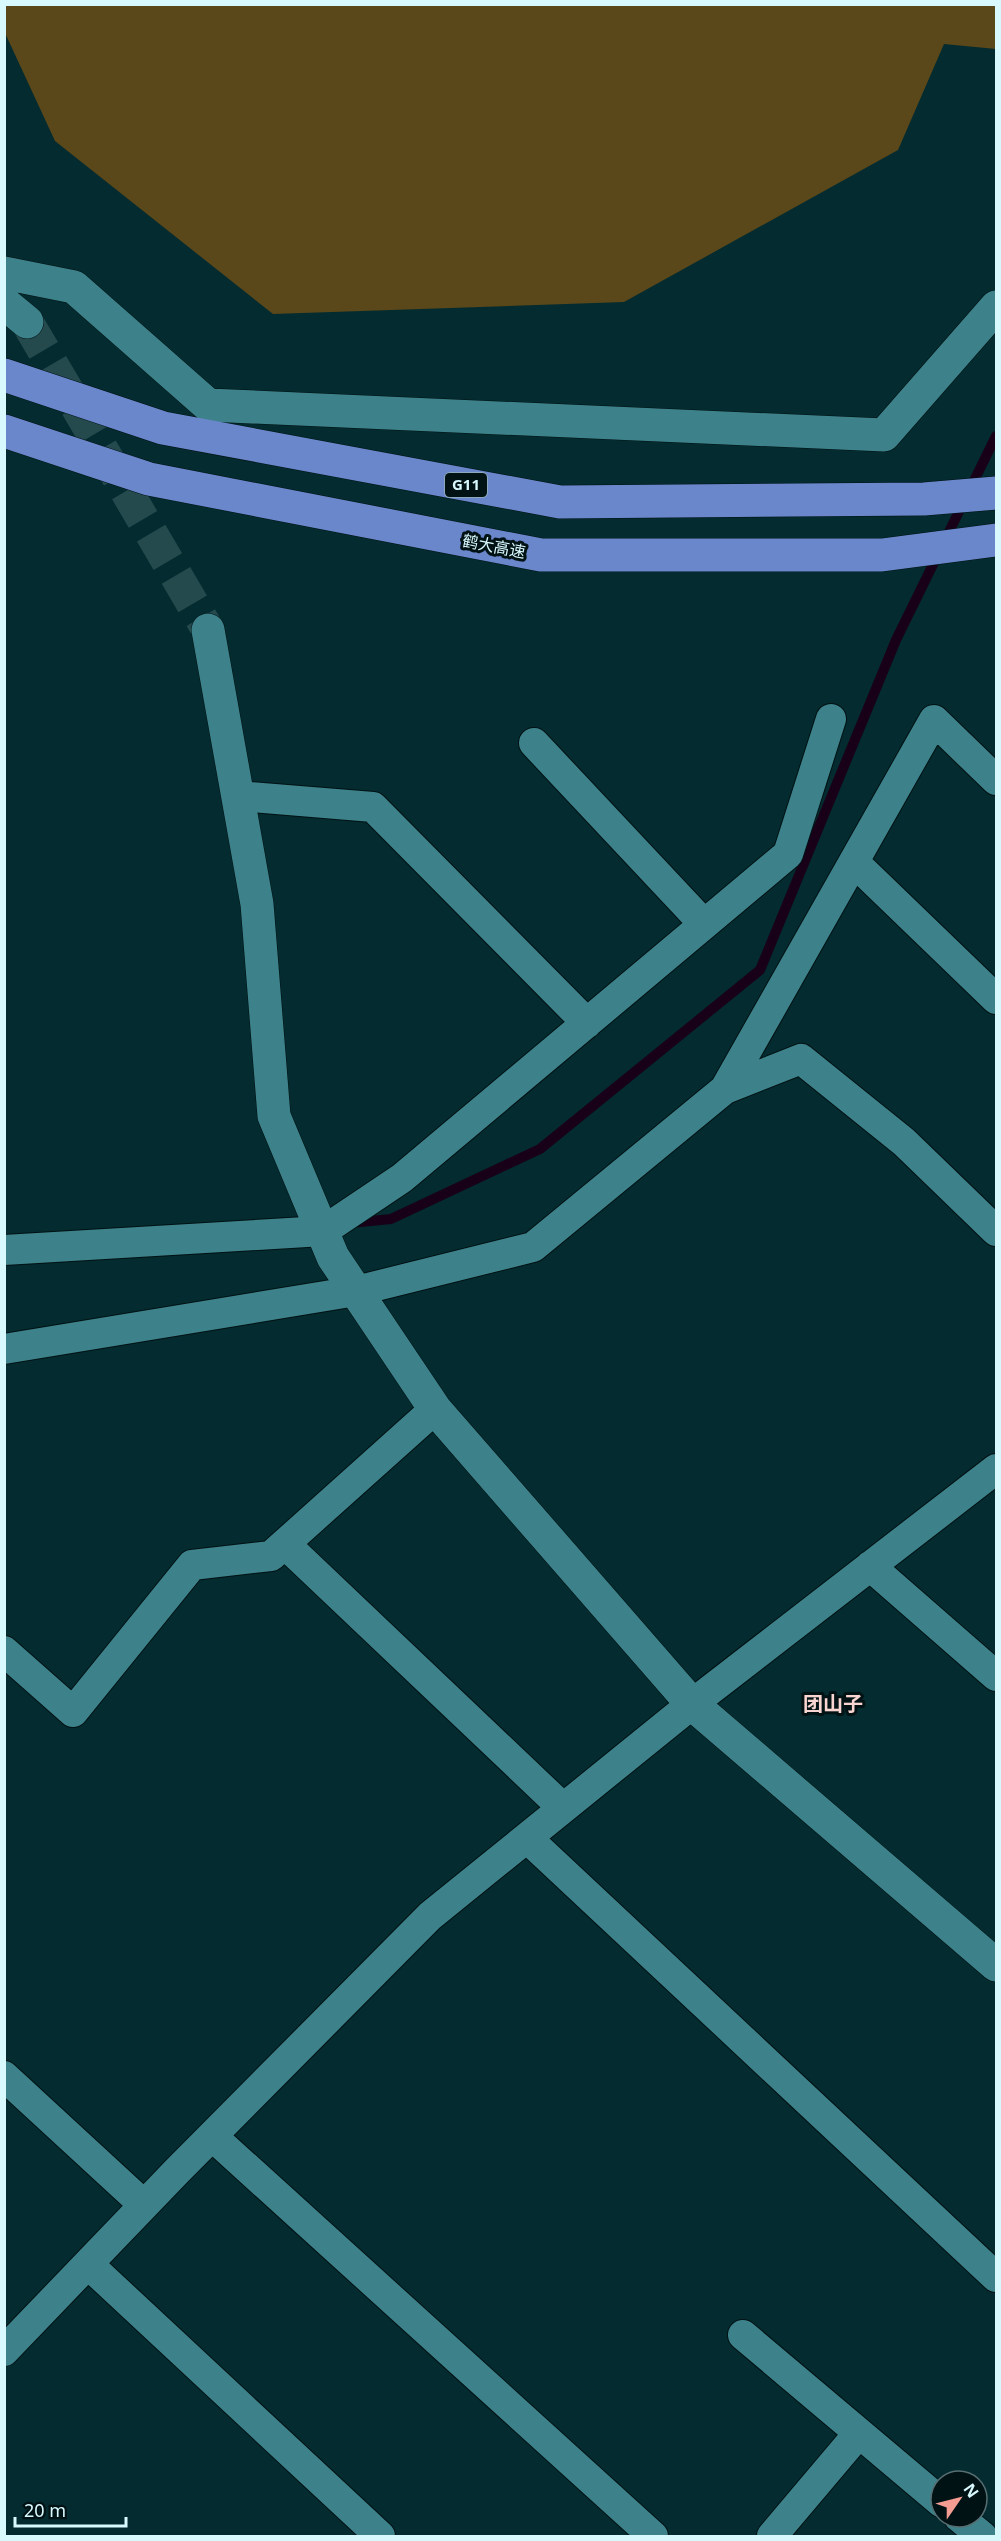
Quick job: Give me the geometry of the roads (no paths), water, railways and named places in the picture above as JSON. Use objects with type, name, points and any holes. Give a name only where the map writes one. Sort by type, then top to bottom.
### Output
[{"type":"highway","name":"G11","points":[[4,375],[163,428],[560,502],[940,498],[996,493]]},
{"type":"highway","name":"鹤大高速","points":[[4,431],[149,479],[541,555],[882,555],[996,540]]},
{"type":"street","points":[[4,273],[74,287],[208,405],[884,435],[996,307]]},
{"type":"street","points":[[208,630],[257,904],[274,1116],[333,1257],[435,1409],[692,1704],[996,1965]]},
{"type":"street","points":[[4,1250],[323,1231],[402,1178],[788,854],[831,719]]},
{"type":"street","points":[[725,1089],[934,720],[996,780]]},
{"type":"street","points":[[534,743],[704,924]]},
{"type":"street","points":[[238,796],[373,807],[587,1023]]},
{"type":"street","points":[[854,862],[996,999]]},
{"type":"street","points":[[4,1349],[356,1291],[533,1246],[725,1089],[801,1059],[904,1142],[996,1231]]},
{"type":"street","points":[[4,1651],[73,1712],[192,1565],[271,1556],[435,1409]]},
{"type":"street","points":[[4,2351],[144,2205],[430,1916],[692,1704],[996,1469]]},
{"type":"street","points":[[285,1544],[563,1808]]},
{"type":"street","points":[[870,1566],[996,1676]]},
{"type":"street","points":[[527,1838],[996,2277]]},
{"type":"street","points":[[4,2076],[144,2205]]},
{"type":"street","points":[[212,2136],[653,2536]]},
{"type":"street","points":[[88,2264],[380,2536]]},
{"type":"street","points":[[743,2335],[929,2492]]},
{"type":"street","points":[[771,2536],[859,2433]]},
{"type":"waterway","points":[[350,1223],[391,1219],[540,1149],[760,970],[896,640],[996,436]]},
{"type":"tunnel","points":[[27,322],[208,630]]},
{"type":"district","name":"团山子","points":[[833,1704]]}]
